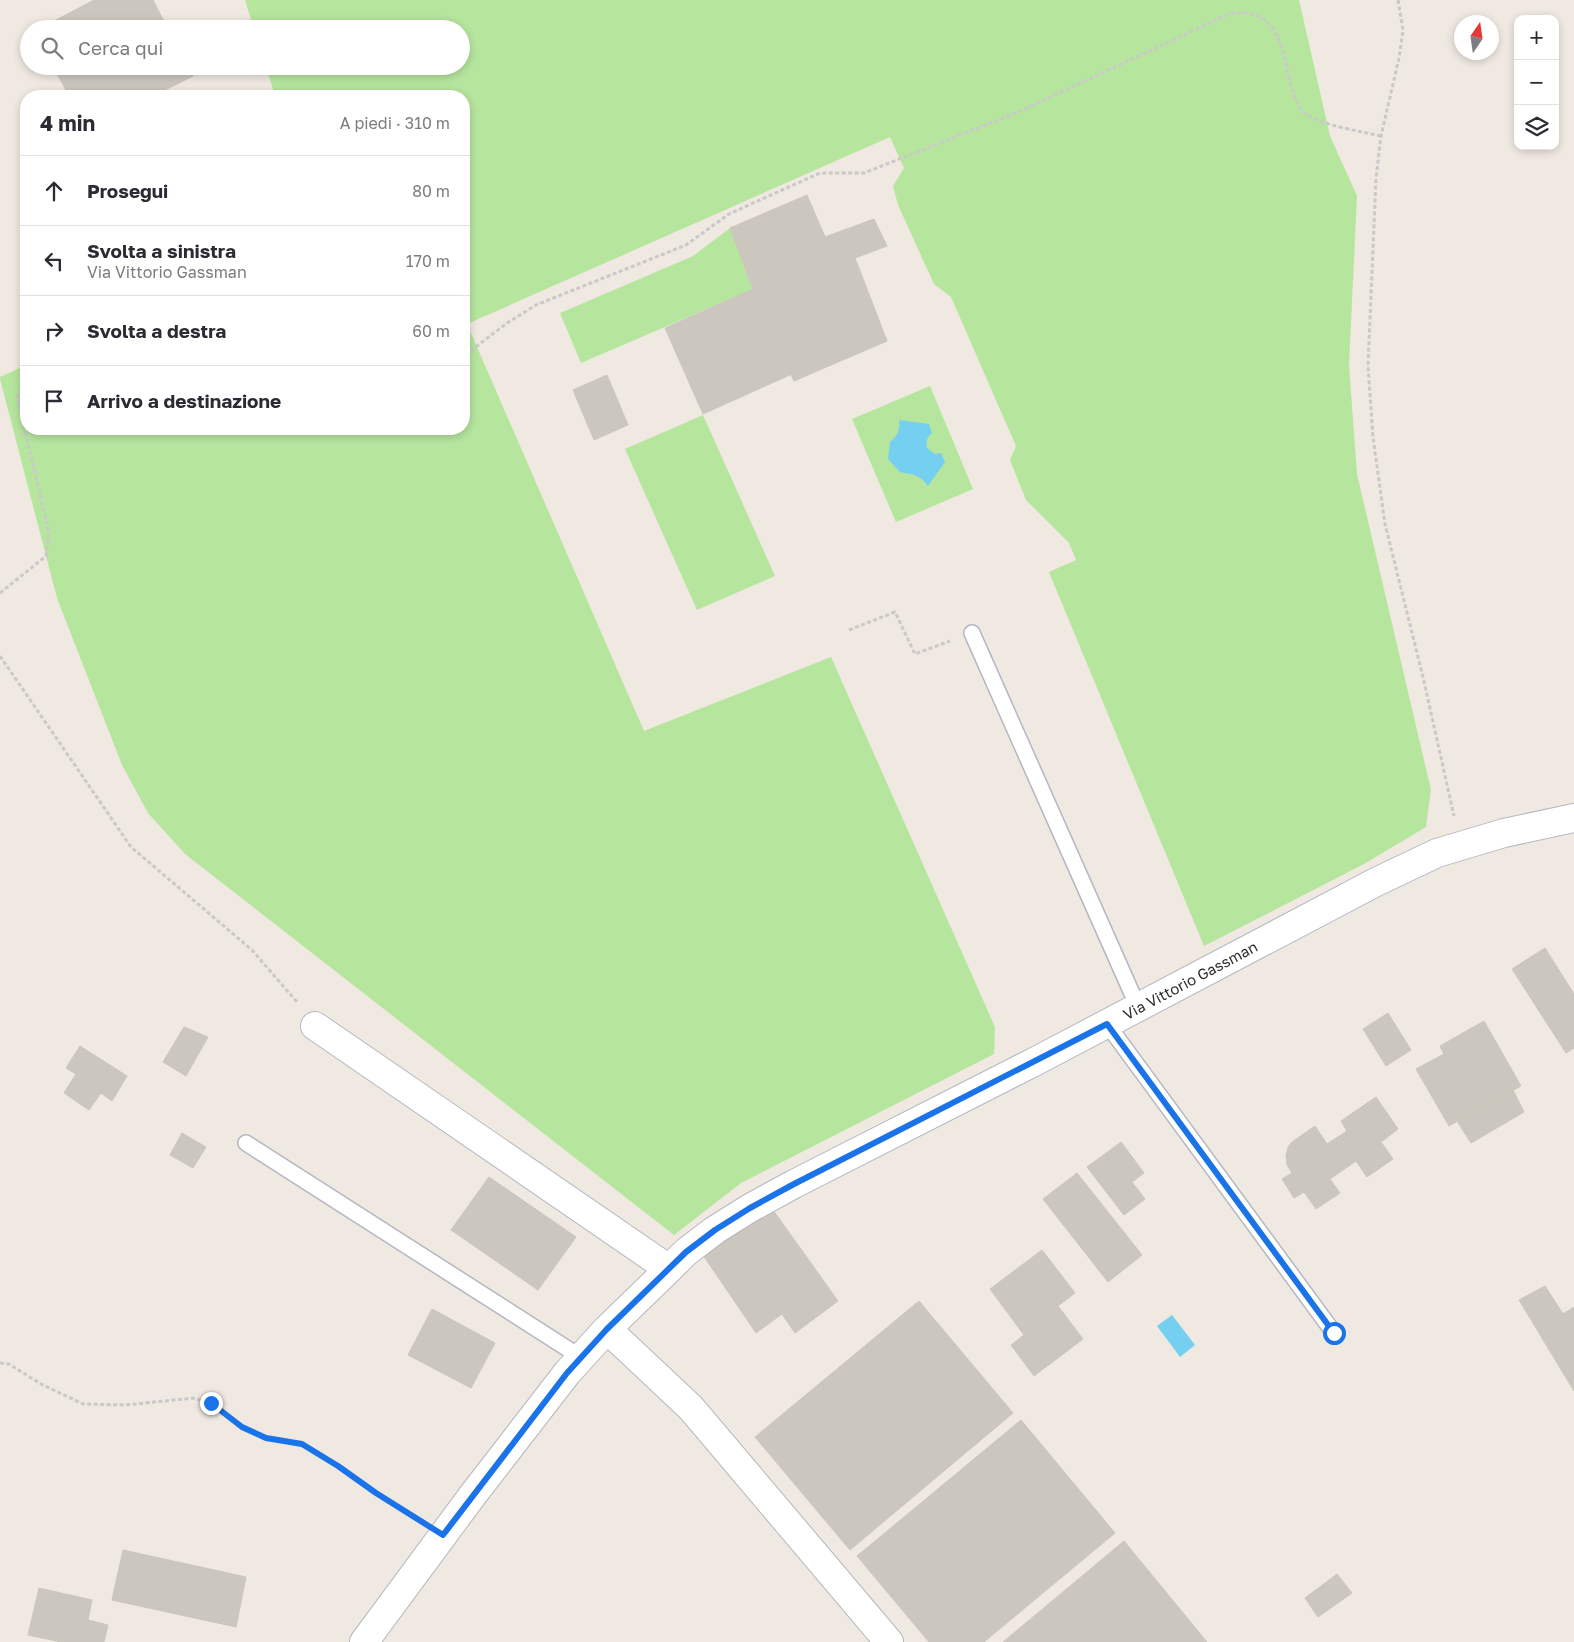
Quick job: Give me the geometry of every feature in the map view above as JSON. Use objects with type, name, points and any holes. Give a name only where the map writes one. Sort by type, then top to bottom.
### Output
[{"type":"street","name":"Via Vittorio Gassman","points":[[364,1642],[567,1373],[607,1329],[686,1252],[715,1230],[750,1208],[1107,1024],[1376,882],[1437,853],[1504,833],[1574,818]]},
{"type":"street","points":[[315,1026],[669,1269]]},
{"type":"street","points":[[607,1329],[691,1408],[889,1642]]},
{"type":"lane","points":[[972,633],[1138,1007]]},
{"type":"lane","points":[[1107,1024],[1334,1333]]},
{"type":"lane","points":[[246,1143],[582,1358]]},
{"type":"path","points":[[1398,0],[1403,30],[1400,58],[1381,136],[1376,178],[1368,366],[1373,437],[1386,524],[1425,686],[1459,846]]},
{"type":"path","points":[[470,350],[536,305],[686,245],[729,214],[820,173],[864,173],[874,170],[1018,112],[1231,13],[1252,14],[1264,18],[1272,26],[1277,36],[1296,99],[1307,115],[1321,121],[1381,136]]},
{"type":"path","points":[[20,392],[17,397],[20,410]]},
{"type":"path","points":[[0,594],[46,556],[49,533],[26,435]]},
{"type":"path","points":[[849,630],[895,612],[915,654],[972,633]]},
{"type":"path","points":[[0,656],[131,847],[252,950],[290,992],[315,1026]]},
{"type":"path","points":[[0,1362],[9,1364],[42,1384],[83,1404],[126,1405],[193,1398],[211,1403],[242,1427],[266,1438],[302,1444],[443,1535]]},
{"type":"green space","points":[[245,0],[1299,0],[1330,136],[1357,196],[1349,365],[1357,474],[1431,790],[1426,827],[1364,864],[1204,946],[1049,572],[1076,560],[1069,543],[1026,500],[1010,460],[1016,446],[951,297],[934,284],[898,205],[893,186],[904,168],[890,137],[470,323],[470,90],[273,90],[269,75],[470,75],[470,20],[251,20]]},
{"type":"green space","points":[[730,228],[753,289],[581,363],[560,313],[693,256]]},
{"type":"green space","points":[[470,331],[644,731],[831,657],[995,1027],[994,1054],[741,1183],[674,1235],[185,854],[148,813],[122,765],[57,598],[0,377],[20,368],[20,435],[470,435]]},
{"type":"green space","points":[[930,386],[973,489],[896,522],[852,419]]},
{"type":"green space","points":[[703,415],[775,576],[697,610],[625,449]]},
{"type":"water","points":[[899,420],[929,424],[932,433],[927,439],[927,448],[935,454],[941,453],[945,462],[928,486],[919,477],[900,472],[888,459],[890,442],[898,432]]},
{"type":"water","points":[[1172,1315],[1195,1345],[1180,1357],[1157,1326]]},
{"type":"building","points":[[94,0],[153,0],[163,20],[56,20]]},
{"type":"building","points":[[58,75],[193,76],[165,90],[66,90]]},
{"type":"building","points":[[807,195],[825,237],[874,219],[887,246],[855,258],[887,341],[794,381],[753,289],[730,228]]},
{"type":"building","points":[[753,289],[792,374],[703,414],[665,328]]},
{"type":"building","points":[[607,375],[628,425],[594,440],[573,390]]},
{"type":"building","points":[[1545,948],[1574,994],[1574,1048],[1566,1053],[1512,969]]},
{"type":"building","points":[[1388,1013],[1411,1050],[1386,1066],[1363,1029]]},
{"type":"building","points":[[1484,1021],[1521,1086],[1449,1126],[1416,1069],[1444,1054],[1440,1046]]},
{"type":"building","points":[[184,1027],[208,1037],[186,1076],[163,1062]]},
{"type":"building","points":[[80,1046],[127,1076],[112,1101],[101,1093],[89,1110],[64,1093],[76,1074],[66,1068]]},
{"type":"building","points":[[1513,1090],[1524,1112],[1471,1143],[1457,1121]]},
{"type":"building","points":[[1376,1097],[1398,1129],[1381,1142],[1393,1159],[1367,1177],[1356,1161],[1330,1179],[1340,1193],[1316,1209],[1304,1192],[1294,1198],[1282,1179],[1292,1173],[1287,1165],[1286,1156],[1288,1147],[1292,1142],[1315,1126],[1327,1144],[1347,1131],[1341,1121]]},
{"type":"building","points":[[182,1133],[206,1147],[193,1168],[170,1155]]},
{"type":"building","points":[[1121,1142],[1144,1173],[1132,1182],[1145,1199],[1124,1215],[1087,1167]]},
{"type":"building","points":[[1077,1173],[1142,1255],[1108,1282],[1043,1199]]},
{"type":"building","points":[[489,1177],[576,1237],[538,1290],[451,1230]]},
{"type":"building","points":[[773,1210],[838,1301],[795,1333],[782,1314],[756,1333],[703,1255]]},
{"type":"building","points":[[1042,1250],[1075,1293],[1058,1306],[1083,1339],[1034,1376],[1011,1345],[1024,1335],[990,1289]]},
{"type":"building","points":[[1545,1286],[1563,1314],[1574,1307],[1574,1391],[1519,1300]]},
{"type":"building","points":[[919,1301],[1013,1413],[850,1550],[755,1437]]},
{"type":"building","points":[[432,1309],[495,1343],[471,1388],[408,1355]]},
{"type":"building","points":[[1021,1420],[1115,1533],[984,1642],[929,1642],[857,1556]]},
{"type":"building","points":[[1124,1541],[1207,1642],[1003,1642]]},
{"type":"building","points":[[123,1550],[246,1577],[236,1627],[112,1600]]},
{"type":"building","points":[[1337,1574],[1352,1593],[1318,1617],[1305,1598]]},
{"type":"building","points":[[39,1588],[92,1600],[88,1620],[108,1625],[104,1642],[61,1642],[28,1635]]},
{"type":"route","points":[[211,1403],[242,1427],[266,1438],[302,1444],[443,1535],[567,1373],[607,1329],[686,1252],[715,1230],[794,1184],[1107,1024],[1334,1333]]}]
